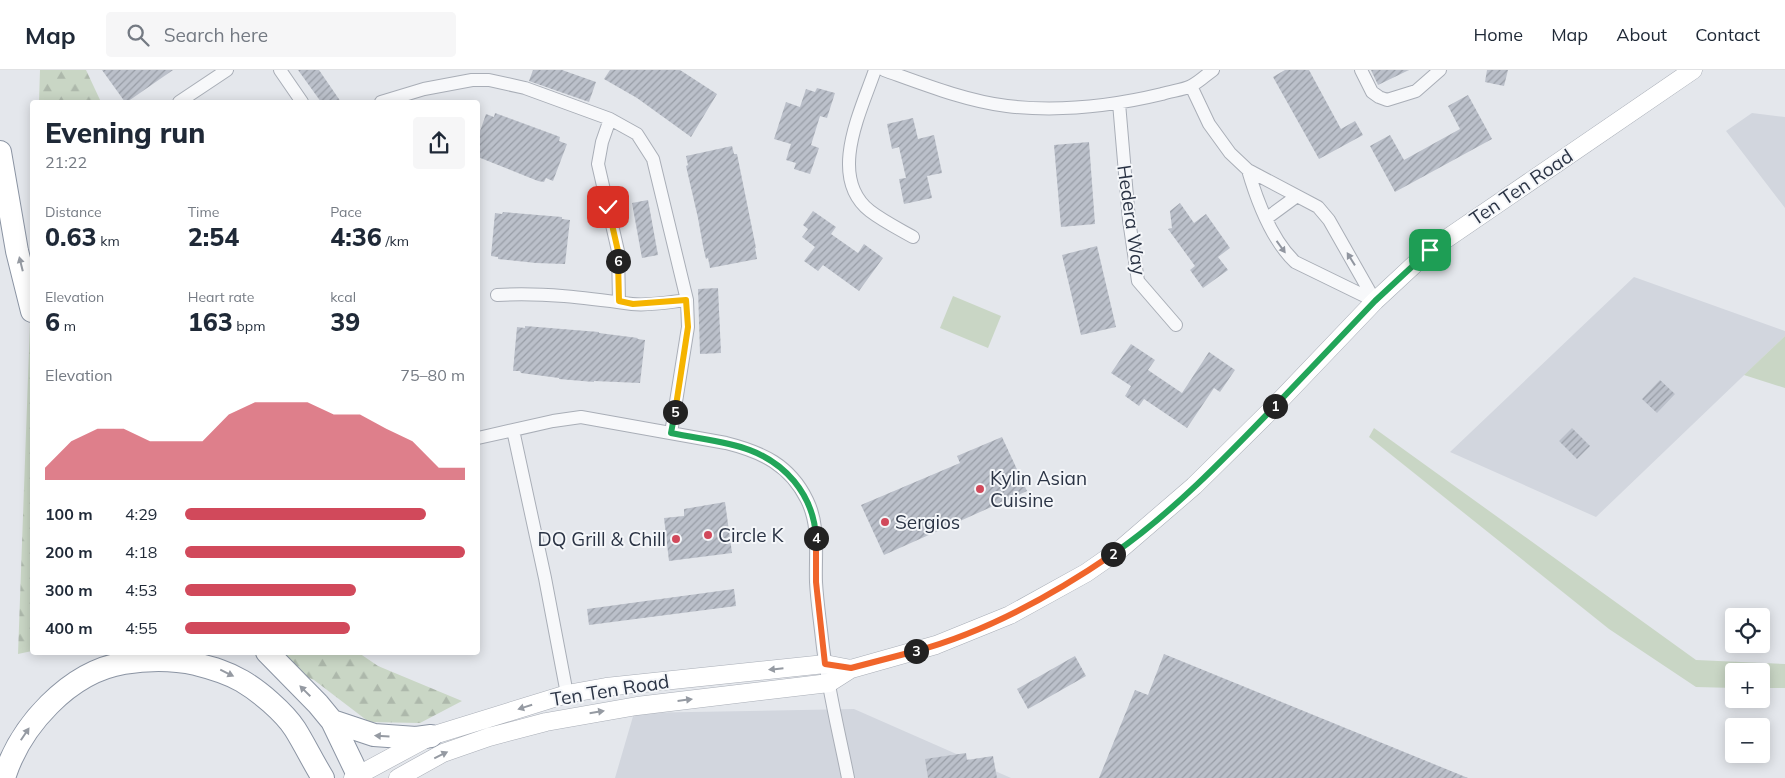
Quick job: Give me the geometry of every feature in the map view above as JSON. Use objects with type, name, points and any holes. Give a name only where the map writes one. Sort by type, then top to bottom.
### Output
[{"type":"highway","points":[[0,152],[17,251],[30,303]]},
{"type":"highway","points":[[270,655],[332,721],[357,777]]},
{"type":"highway","points":[[4,778],[18,745],[36,718],[64,692],[89,675],[97,672],[123,663],[150,660],[180,661],[218,669],[242,680],[263,695],[294,727],[323,778]]},
{"type":"highway","points":[[332,721],[374,735],[416,738],[431,736]]},
{"type":"main road","name":"Ten Ten Road","points":[[398,778],[443,753],[489,737],[546,722],[637,706],[829,683],[851,668],[936,645],[1010,615],[1086,572],[1122,548],[1194,486],[1268,413],[1375,301],[1430,250],[1693,70]]},
{"type":"main road","name":"Ten Ten Road","points":[[357,777],[431,736],[567,694],[606,687],[825,664],[851,668]]},
{"type":"street","points":[[182,100],[227,70]]},
{"type":"street","points":[[280,70],[301,100]]},
{"type":"street","points":[[875,70],[851,142],[850,175],[853,188],[870,210],[913,237]]},
{"type":"street","points":[[884,70],[928,86],[1006,106],[1061,108],[1119,103],[1191,86],[1212,70]]},
{"type":"street","points":[[1361,70],[1372,92],[1387,100],[1416,91],[1440,70]]},
{"type":"street","points":[[387,100],[424,89],[472,80],[489,80],[526,88],[610,119],[637,134],[653,158],[686,300],[688,327],[671,433]]},
{"type":"street","points":[[1191,86],[1209,124],[1230,153],[1248,170],[1318,207],[1329,220],[1375,301]]},
{"type":"street","name":"Hedera Way","points":[[1119,103],[1129,220],[1138,281],[1176,325]]},
{"type":"street","points":[[610,119],[602,142],[598,164],[618,251],[619,301]]},
{"type":"street","points":[[1248,170],[1257,197],[1276,239],[1286,253],[1295,262],[1375,301]]},
{"type":"street","points":[[1267,218],[1297,196]]},
{"type":"street","points":[[497,295],[524,293],[619,301],[633,304],[686,300]]},
{"type":"street","points":[[480,438],[553,421],[581,417],[726,443],[766,456],[778,465],[800,489],[811,509],[815,529],[816,582],[825,664],[848,778]]},
{"type":"street","points":[[513,430],[545,578],[567,694]]},
{"type":"shaded area","points":[[1752,113],[1785,117],[1785,208],[1726,131]]},
{"type":"shaded area","points":[[1634,277],[1785,331],[1785,336],[1596,517],[1450,452]]},
{"type":"shaded area","points":[[854,709],[1011,778],[615,778],[634,713]]},
{"type":"green space","points":[[40,70],[86,70],[100,100],[39,100]]},
{"type":"green space","points":[[953,296],[1001,316],[988,348],[940,328]]},
{"type":"green space","points":[[30,322],[30,651],[18,654]]},
{"type":"green space","points":[[1785,336],[1785,388],[1744,375]]},
{"type":"green space","points":[[1374,428],[1696,660],[1763,663],[1725,663],[1725,688],[1696,687],[1609,629],[1369,437]]},
{"type":"green space","points":[[255,655],[362,655],[378,666],[462,701],[420,723],[369,722],[314,680]]},
{"type":"green space","points":[[1770,663],[1785,664],[1785,688],[1770,688]]},
{"type":"building","points":[[102,70],[173,70],[130,100],[124,100]]},
{"type":"building","points":[[298,70],[319,70],[340,100],[320,100]]},
{"type":"building","points":[[533,70],[562,70],[596,82],[589,102],[529,81]]},
{"type":"building","points":[[610,70],[680,70],[717,94],[691,137],[637,98],[604,79]]},
{"type":"building","points":[[1285,70],[1309,70],[1341,129],[1355,121],[1363,135],[1319,159],[1273,77]]},
{"type":"building","points":[[1371,70],[1409,70],[1378,85]]},
{"type":"building","points":[[1487,70],[1508,70],[1504,86],[1485,82]]},
{"type":"building","points":[[817,88],[835,93],[827,118],[820,116],[811,145],[819,148],[810,174],[794,169],[796,163],[786,160],[791,144],[774,139],[786,102],[800,107],[806,89],[815,92]]},
{"type":"building","points":[[1468,95],[1492,139],[1395,192],[1370,146],[1390,135],[1404,160],[1460,129],[1448,106]]},
{"type":"building","points":[[495,113],[560,137],[559,141],[567,144],[553,181],[546,178],[544,182],[538,181],[480,158],[480,131],[486,114],[494,117]]},
{"type":"building","points":[[913,118],[918,139],[934,135],[942,173],[927,176],[932,198],[904,204],[899,179],[906,178],[899,147],[892,149],[887,124]]},
{"type":"building","points":[[1089,142],[1095,224],[1061,227],[1054,145]]},
{"type":"building","points":[[732,146],[734,154],[737,154],[757,259],[710,268],[703,246],[686,166],[688,165],[686,156]]},
{"type":"building","points":[[648,200],[658,255],[642,258],[632,203]]},
{"type":"building","points":[[1180,203],[1194,223],[1206,214],[1230,248],[1218,257],[1228,270],[1203,288],[1190,270],[1195,266],[1168,229],[1172,228],[1170,211]]},
{"type":"building","points":[[813,211],[836,227],[831,234],[858,253],[864,244],[883,258],[859,291],[823,265],[818,271],[804,261],[815,247],[802,237],[808,229],[803,225]]},
{"type":"building","points":[[503,212],[562,217],[562,219],[570,220],[565,264],[498,259],[498,257],[491,256],[495,213],[502,214]]},
{"type":"building","points":[[1097,246],[1116,327],[1081,335],[1062,255]]},
{"type":"building","points":[[718,288],[721,353],[700,354],[698,289]]},
{"type":"building","points":[[525,326],[599,332],[645,340],[640,383],[559,379],[513,371],[517,327],[525,328]]},
{"type":"building","points":[[1131,344],[1155,360],[1148,370],[1182,393],[1209,352],[1235,370],[1220,392],[1214,388],[1187,428],[1144,399],[1139,406],[1125,396],[1131,386],[1111,373]]},
{"type":"building","points":[[1660,380],[1675,394],[1657,413],[1642,399]]},
{"type":"building","points":[[1572,428],[1590,446],[1577,459],[1559,441]]},
{"type":"building","points":[[1002,437],[1027,491],[884,555],[861,505],[960,463],[957,456]]},
{"type":"building","name":"Circle K","points":[[725,502],[732,553],[669,561],[664,518],[684,516],[684,509]]},
{"type":"building","name":"Circle K","points":[[734,589],[736,606],[589,625],[587,609]]},
{"type":"building","points":[[1164,654],[1468,778],[1099,778],[1135,690],[1148,695]]},
{"type":"building","points":[[1075,656],[1086,676],[1028,709],[1017,689]]},
{"type":"building","points":[[966,753],[967,760],[993,756],[997,778],[928,778],[925,759]]},
{"type":"place","name":"Kylin Asian Cuisine","points":[[980,489]]},
{"type":"place","name":"Sergios","points":[[885,522]]},
{"type":"place","name":"Circle K","points":[[708,535]]},
{"type":"place","name":"DQ Grill & Chill","points":[[676,539]]},
{"type":"route","points":[[608,207],[618,251],[619,301],[633,304],[686,300],[688,327],[671,433],[726,443],[766,456],[789,475],[800,489],[811,509],[816,536],[816,582],[825,664],[851,668],[936,645],[1010,615],[1086,572],[1122,548],[1194,486],[1268,413],[1375,301],[1430,250]]}]
